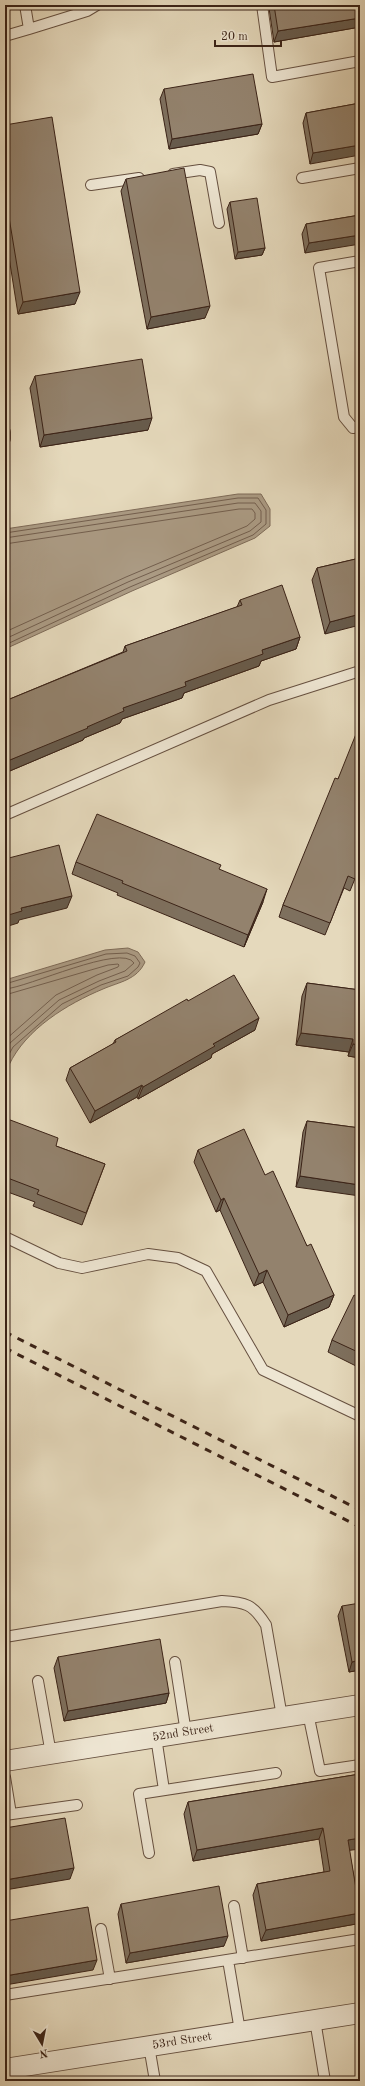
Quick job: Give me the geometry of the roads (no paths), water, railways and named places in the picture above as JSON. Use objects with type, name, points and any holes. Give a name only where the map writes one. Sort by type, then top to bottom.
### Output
[{"type":"street","name":"52nd Street","points":[[5,1761],[360,1705]]},
{"type":"street","name":"53rd Street","points":[[5,2069],[360,2013]]},
{"type":"lane","points":[[25,5],[29,30]]},
{"type":"lane","points":[[5,36],[29,30],[87,11],[96,5]]},
{"type":"lane","points":[[262,5],[272,77],[360,61]]},
{"type":"lane","points":[[302,178],[360,168]]},
{"type":"lane","points":[[164,175],[200,170],[210,172],[218,223]]},
{"type":"lane","points":[[91,185],[150,177]]},
{"type":"lane","points":[[360,262],[319,268],[344,417],[354,428],[360,426]]},
{"type":"lane","points":[[5,432],[5,439]]},
{"type":"lane","points":[[5,815],[269,700],[360,671]]},
{"type":"lane","points":[[5,1237],[59,1263],[82,1268],[148,1254],[178,1258],[206,1271],[263,1370],[360,1416]]},
{"type":"lane","points":[[5,1637],[222,1601],[243,1602],[258,1612],[266,1625],[282,1717]]},
{"type":"lane","points":[[175,1662],[186,1733]]},
{"type":"lane","points":[[38,1681],[51,1754]]},
{"type":"lane","points":[[308,1713],[320,1771],[360,1765]]},
{"type":"lane","points":[[156,1737],[164,1790]]},
{"type":"lane","points":[[149,1853],[139,1794],[276,1773]]},
{"type":"lane","points":[[5,1776],[8,1815],[77,1805]]},
{"type":"lane","points":[[234,1906],[243,1958]]},
{"type":"lane","points":[[101,1929],[110,1979]]},
{"type":"lane","points":[[5,1995],[360,1940]]},
{"type":"lane","points":[[228,1960],[240,2031]]},
{"type":"lane","points":[[315,2020],[325,2081]]},
{"type":"lane","points":[[149,2046],[155,2081]]},
{"type":"water","points":[[238,494],[261,494],[270,509],[270,526],[255,538],[132,591],[5,649],[5,529]]},
{"type":"water","points":[[128,948],[138,952],[145,962],[137,973],[127,980],[89,995],[49,1019],[26,1040],[16,1052],[9,1065],[5,1066],[5,980],[105,950]]},
{"type":"railway","points":[[5,1332],[360,1510]]},
{"type":"railway","points":[[5,1348],[360,1527]]}]
